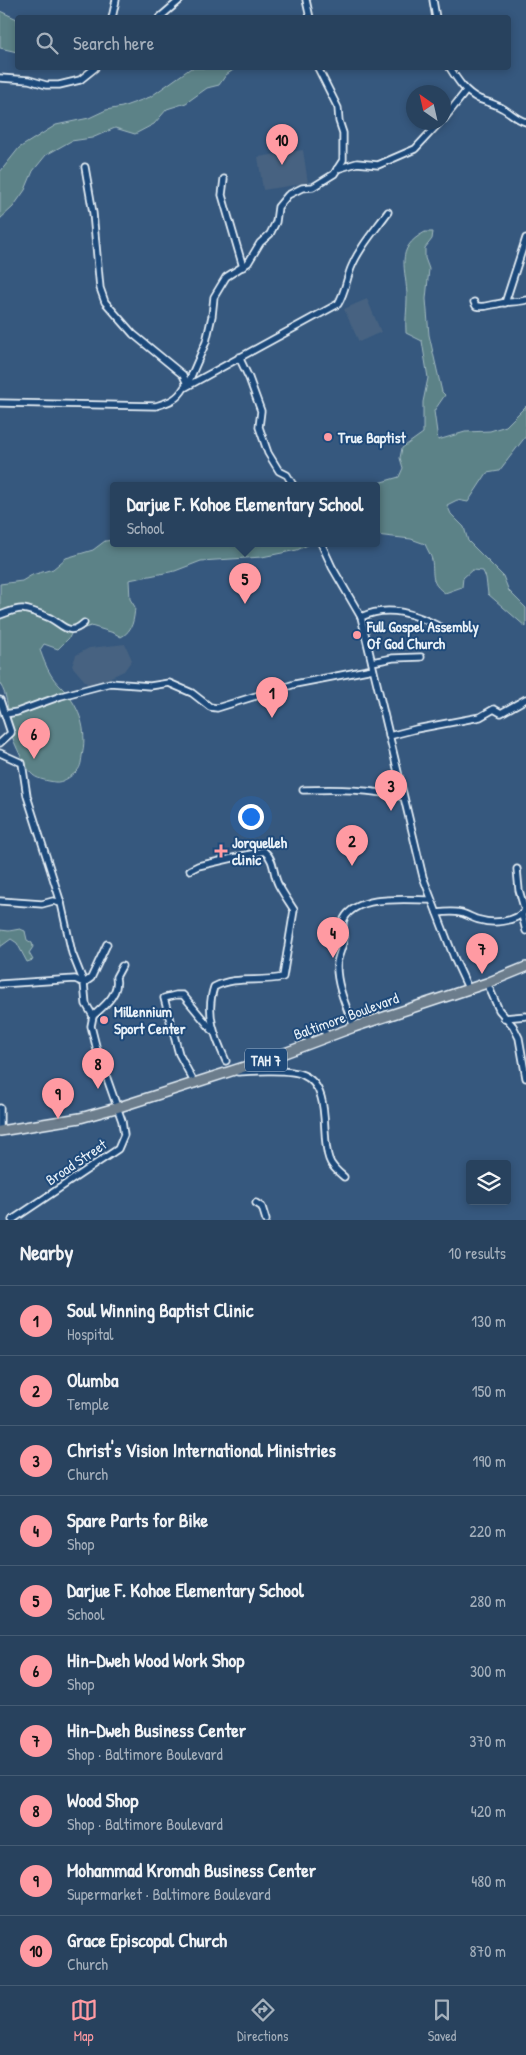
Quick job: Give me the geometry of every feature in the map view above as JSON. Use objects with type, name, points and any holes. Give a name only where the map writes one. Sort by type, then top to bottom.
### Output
[{"type":"highway","name":"Baltimore Boulevard","points":[[0,1131],[80,1118],[195,1084],[354,1027],[486,983],[526,967]]},
{"type":"street","points":[[113,15],[116,0]]},
{"type":"street","points":[[163,15],[180,0]]},
{"type":"street","points":[[306,0],[309,15]]},
{"type":"street","points":[[433,0],[436,15]]},
{"type":"street","points":[[0,78],[29,80],[46,86],[59,85],[80,80],[92,70]]},
{"type":"street","points":[[0,403],[93,403],[156,406],[171,402],[179,396],[189,381],[206,342],[214,297],[226,277],[248,263],[260,243],[270,234],[276,222],[278,207],[288,195],[302,188],[313,187],[334,174],[343,160],[344,133],[339,121],[338,108],[319,70]]},
{"type":"street","points":[[451,70],[457,81],[466,91],[480,99],[502,107],[524,121],[526,129]]},
{"type":"street","points":[[451,110],[466,91]]},
{"type":"street","points":[[337,169],[357,163],[378,165],[415,149],[433,130]]},
{"type":"street","points":[[85,168],[93,213],[100,288],[105,302],[133,334],[183,375],[185,385]]},
{"type":"street","points":[[224,179],[222,196],[243,267]]},
{"type":"street","points":[[185,385],[338,304],[345,293],[351,268],[358,253],[388,212]]},
{"type":"street","points":[[505,303],[526,238]]},
{"type":"street","points":[[474,302],[476,306],[486,308],[526,300]]},
{"type":"street","points":[[239,357],[250,378],[261,411],[259,427],[268,453],[279,471],[287,475],[291,482]]},
{"type":"street","points":[[322,547],[361,617],[416,854],[431,900],[468,988]]},
{"type":"street","points":[[0,615],[22,609],[49,618],[63,628],[72,630],[84,623]]},
{"type":"street","points":[[361,617],[387,610],[410,614],[442,628]]},
{"type":"street","points":[[5,714],[110,683],[150,686],[169,683],[192,693],[210,708],[217,708],[295,684],[373,666],[393,658],[421,657]]},
{"type":"street","points":[[389,736],[480,717],[494,708],[501,713],[526,699]]},
{"type":"street","points":[[0,700],[11,733],[0,744]]},
{"type":"street","name":"Broad Street","points":[[0,753],[22,763],[27,796],[61,903],[72,953],[84,983],[86,1004],[93,1016],[91,1026],[97,1050],[122,1121],[124,1135],[118,1149],[12,1220]]},
{"type":"street","points":[[304,790],[339,788],[384,792],[403,797]]},
{"type":"street","points":[[190,870],[198,866],[264,851],[270,856],[274,864],[278,884],[294,910],[283,977],[273,980],[229,980],[214,987],[210,997],[213,1032]]},
{"type":"street","points":[[437,913],[463,913],[481,921],[495,922],[515,918],[525,911],[519,890],[517,869]]},
{"type":"street","points":[[354,1027],[342,993],[337,965],[344,938],[342,923],[344,918],[362,905],[373,902],[394,899],[431,900]]},
{"type":"street","points":[[0,901],[42,904],[53,900],[61,903]]},
{"type":"street","points":[[522,914],[526,931]]},
{"type":"street","points":[[0,984],[66,979],[74,979],[84,983],[90,978],[106,944]]},
{"type":"street","points":[[93,1016],[110,1002],[117,983],[116,977],[122,966]]},
{"type":"street","points":[[486,983],[504,1018],[513,1026],[519,1038],[526,1078]]},
{"type":"street","points":[[195,1084],[179,1054],[164,998],[183,995],[213,1032],[226,1061]]},
{"type":"street","points":[[504,1018],[526,1016]]},
{"type":"street","points":[[228,1072],[295,1073],[302,1074],[310,1079],[320,1092],[329,1160],[344,1177]]},
{"type":"street","points":[[0,1108],[0,1131]]},
{"type":"street","points":[[256,1203],[262,1207],[266,1220]]},
{"type":"shaded area","points":[[303,150],[308,183],[263,190],[258,157]]},
{"type":"shaded area","points":[[367,299],[381,332],[359,342],[344,309]]},
{"type":"shaded area","points":[[125,644],[132,660],[124,671],[90,687],[72,666],[76,655],[89,648]]},
{"type":"green space","points":[[0,11],[15,18],[15,52],[0,48]]},
{"type":"green space","points":[[188,70],[233,70],[226,75],[219,85],[207,88],[186,103],[167,109],[154,124],[135,134],[115,128],[92,138],[71,141],[46,155],[33,171],[25,190],[13,207],[0,219],[0,172],[19,148],[56,125],[89,118],[106,110],[122,107],[150,97]]},
{"type":"green space","points":[[425,232],[433,232],[432,239],[425,248],[425,258],[429,269],[426,299],[429,335],[442,392],[445,395],[434,411],[438,440],[465,432],[490,431],[506,426],[526,406],[526,436],[499,471],[487,473],[468,502],[457,500],[447,505],[451,514],[464,527],[468,541],[503,576],[509,591],[526,608],[526,627],[488,594],[483,571],[472,570],[463,578],[462,587],[445,593],[435,582],[431,556],[425,544],[411,539],[380,535],[380,482],[399,477],[403,468],[400,458],[402,448],[423,433],[423,402],[428,378],[422,341],[406,333],[407,298],[404,260],[409,245]]},
{"type":"green space","points":[[110,540],[110,547],[303,547],[262,557],[201,561],[175,571],[129,580],[130,599],[135,607],[132,624],[125,634],[121,637],[91,626],[72,632],[58,649],[44,644],[40,650],[49,672],[77,709],[82,724],[84,740],[80,765],[75,773],[60,782],[42,779],[35,777],[31,773],[17,749],[10,729],[6,698],[0,684],[0,584],[22,581],[32,575],[53,569],[66,558],[93,550],[105,541]]},
{"type":"green space","points":[[20,929],[25,931],[27,940],[32,943],[33,947],[29,953],[33,960],[27,962],[17,943],[11,939],[0,947],[0,930]]},
{"type":"place","name":"Grace Episcopal Church","points":[[282,165]]},
{"type":"place","name":"True Baptist","points":[[328,437]]},
{"type":"place","name":"Darjue F. Kohoe Elementary School","points":[[245,604]]},
{"type":"place","name":"Full Gospel Assembly Of God Church","points":[[357,635]]},
{"type":"place","name":"Soul Winning Baptist Clinic","points":[[272,718]]},
{"type":"place","name":"Hin-Dweh Wood Work Shop","points":[[34,759]]},
{"type":"place","name":"Christ's Vision International Ministries","points":[[391,811]]},
{"type":"place","name":"Jorquelleh clinic","points":[[221,851]]},
{"type":"place","name":"Olumba","points":[[352,866]]},
{"type":"place","name":"Spare Parts for Bike","points":[[333,958]]},
{"type":"place","name":"Hin-Dweh Business Center","points":[[482,974]]},
{"type":"place","name":"Millennium Sport Center","points":[[104,1020]]},
{"type":"place","name":"Wood Shop","points":[[98,1089]]},
{"type":"place","name":"Mohammad Kromah Business Center","points":[[58,1119]]}]
